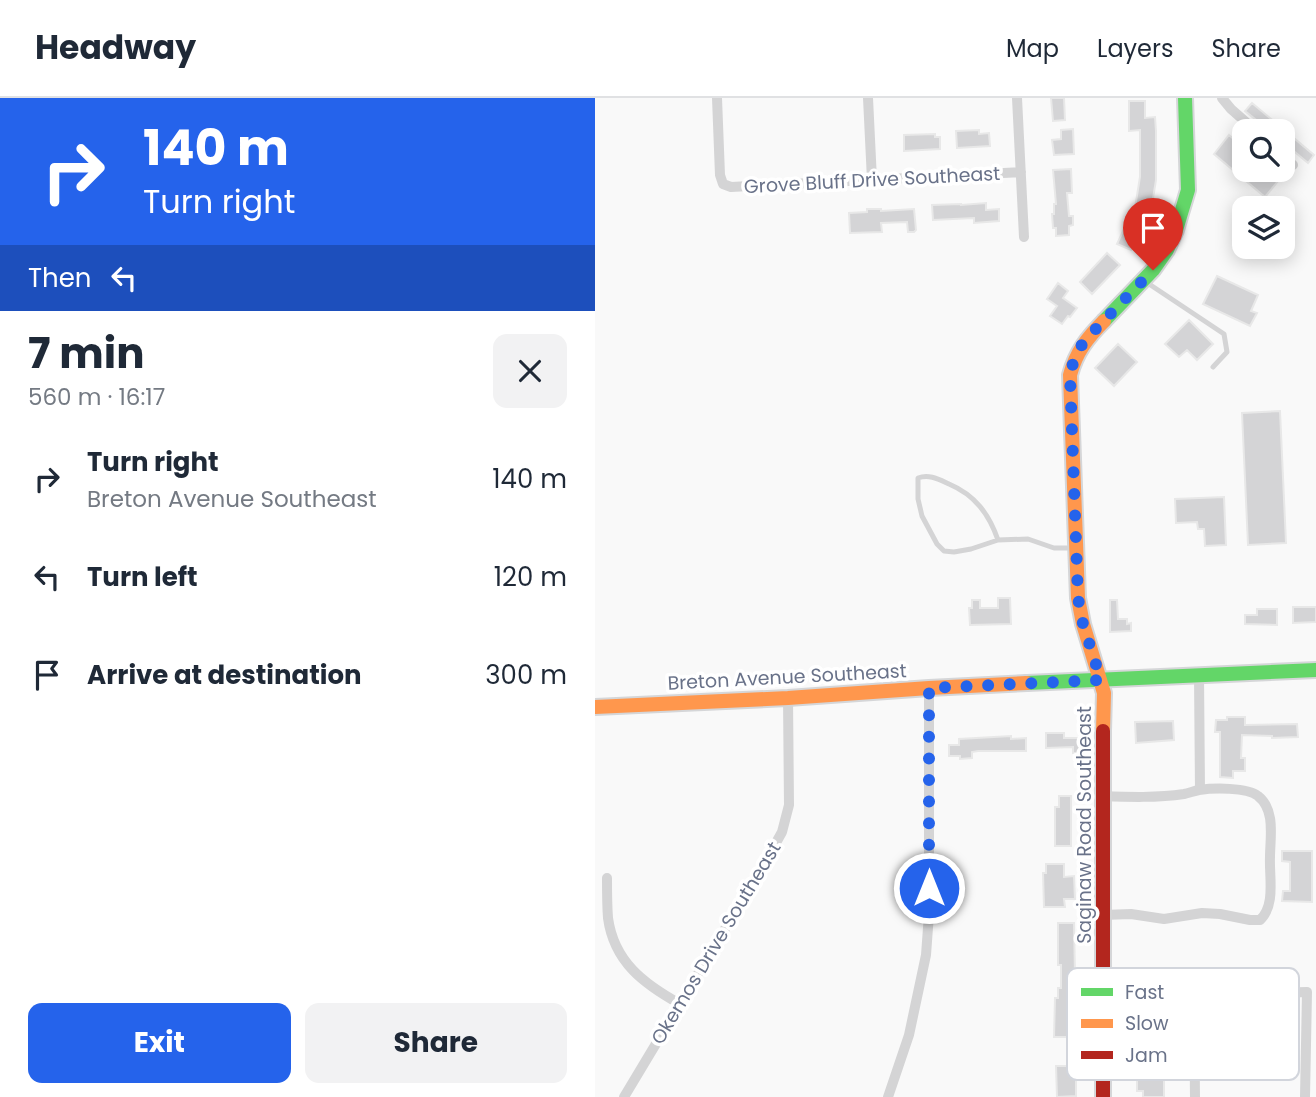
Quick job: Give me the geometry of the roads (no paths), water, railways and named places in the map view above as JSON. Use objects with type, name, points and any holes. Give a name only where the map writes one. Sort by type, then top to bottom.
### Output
[{"type":"street","name":"Grove Bluff Drive Southeast","points":[[717,98],[720,175],[723,184],[731,187],[1021,172]]},
{"type":"street","points":[[869,98],[872,180]]},
{"type":"street","points":[[1017,98],[1024,237]]},
{"type":"street","name":"Saginaw Road Southeast","points":[[1103,968],[1104,693],[1079,606],[1070,375],[1078,349],[1153,270],[1167,250],[1176,230],[1188,190],[1185,98]]},
{"type":"street","points":[[1222,98],[1242,119]]},
{"type":"street","name":"Breton Avenue Southeast","points":[[595,706],[1316,670]]},
{"type":"street","points":[[1199,676],[1200,790]]},
{"type":"street","points":[[888,1097],[909,1035],[926,955],[929,914],[929,688]]},
{"type":"street","name":"Okemos Drive Southeast","points":[[624,1097],[782,831],[789,805],[788,698]]},
{"type":"street","points":[[1102,796],[1135,797],[1184,794],[1200,790],[1248,791],[1258,796],[1266,806],[1271,820],[1269,905],[1260,920],[1202,913],[1164,919],[1131,914],[1103,915]]},
{"type":"street","points":[[607,878],[608,919],[616,947],[634,973],[653,989],[680,1004]]},
{"type":"street","points":[[1299,992],[1307,992],[1305,1097]]},
{"type":"lane","points":[[1143,280],[1224,334],[1227,352],[1213,367]]},
{"type":"lane","points":[[998,540],[992,522],[971,496],[936,478],[918,478],[918,499],[922,516],[941,549],[954,552],[998,540],[1028,539],[1054,548],[1076,548]]}]
